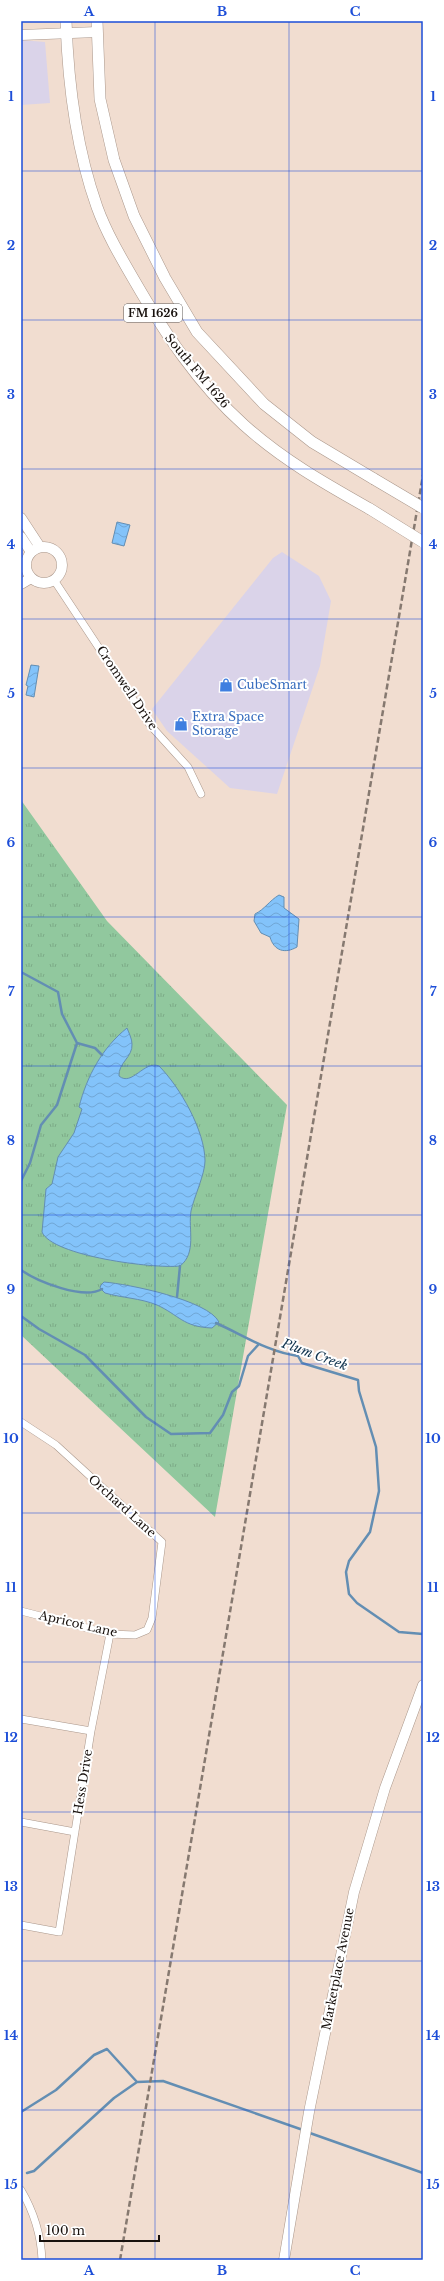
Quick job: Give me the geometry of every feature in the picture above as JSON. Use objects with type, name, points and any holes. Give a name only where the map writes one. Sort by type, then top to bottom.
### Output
[{"type":"main road","name":"South FM 1626","points":[[66,21],[74,116],[97,207],[116,248],[164,332],[201,380],[243,424],[301,470],[370,509],[423,542]]},
{"type":"main road","name":"South FM 1626","points":[[97,26],[100,99],[114,160],[134,216],[165,278],[197,332],[264,404],[312,442],[423,508]]},
{"type":"street","points":[[21,35],[67,33],[97,26]]},
{"type":"street","points":[[21,518],[40,547],[55,551],[61,560],[61,571],[54,580],[42,583],[26,573]]},
{"type":"street","points":[[21,536],[31,552]]},
{"type":"street","points":[[21,584],[26,573],[26,560],[31,552],[40,547]]},
{"type":"street","name":"Cromwell Drive","points":[[54,580],[150,725],[188,767],[201,794]]},
{"type":"street","name":"Orchard Lane","points":[[21,1422],[56,1445],[162,1542],[152,1618],[147,1630],[135,1635]]},
{"type":"street","name":"Apricot Lane","points":[[21,1611],[110,1634],[135,1635]]},
{"type":"street","name":"Hess Drive","points":[[21,1925],[59,1932],[91,1731],[110,1634]]},
{"type":"street","name":"Marketplace Avenue","points":[[284,2260],[309,2112],[354,1892],[385,1788],[423,1685]]},
{"type":"street","points":[[21,1719],[91,1731]]},
{"type":"street","points":[[21,1822],[75,1832]]},
{"type":"street","points":[[21,2190],[36,2224],[41,2246],[42,2260]]},
{"type":"shaded area","points":[[21,40],[45,42],[50,103],[21,105]]},
{"type":"shaded area","points":[[282,552],[319,576],[331,601],[320,666],[277,794],[230,788],[167,731],[152,709],[273,558]]},
{"type":"green space","points":[[21,800],[107,921],[287,1105],[215,1517],[21,1335]]},
{"type":"water","points":[[117,522],[130,525],[124,546],[112,543]]},
{"type":"water","points":[[31,665],[39,666],[34,697],[26,695],[28,686],[26,685]]},
{"type":"water","points":[[279,895],[284,897],[284,908],[299,919],[297,947],[284,951],[280,950],[274,945],[270,937],[261,933],[254,921],[255,914],[262,910]]},
{"type":"water","points":[[127,1028],[132,1040],[132,1049],[119,1071],[119,1076],[129,1078],[148,1067],[154,1065],[159,1066],[183,1097],[196,1123],[204,1149],[205,1166],[194,1199],[190,1218],[190,1248],[185,1261],[180,1266],[128,1263],[83,1254],[64,1248],[50,1240],[42,1232],[46,1189],[52,1184],[58,1157],[74,1133],[82,1109],[79,1107],[86,1084],[97,1063],[110,1044]]},
{"type":"water","points":[[104,1282],[131,1286],[166,1294],[184,1300],[212,1314],[219,1322],[212,1328],[188,1323],[157,1305],[105,1293],[100,1288]]},
{"type":"waterway","name":"Plum Creek","points":[[21,972],[58,992],[62,1014],[77,1043],[57,1105],[41,1125],[30,1163],[21,1181]]},
{"type":"waterway","points":[[77,1043],[95,1048],[102,1055]]},
{"type":"waterway","points":[[177,1297],[180,1266]]},
{"type":"waterway","name":"Plum Creek","points":[[21,1270],[38,1280],[73,1291],[94,1292],[102,1289]]},
{"type":"waterway","points":[[21,1316],[39,1329],[85,1355],[146,1417],[171,1434],[210,1433],[223,1415],[232,1392],[239,1386],[248,1356],[259,1344]]},
{"type":"waterway","name":"Plum Creek","points":[[216,1323],[266,1347],[298,1356],[302,1363],[358,1380],[359,1391],[376,1447],[379,1491],[370,1532],[349,1561],[346,1572],[349,1594],[357,1603],[399,1632],[423,1634]]},
{"type":"waterway","points":[[21,2112],[56,2090],[94,2055],[107,2049],[137,2082]]},
{"type":"waterway","points":[[27,2173],[34,2171],[114,2098],[137,2082],[163,2081],[303,2130]]},
{"type":"waterway","points":[[307,2132],[423,2173]]},
{"type":"railway","points":[[120,2260],[423,475]]},
{"type":"place","name":"CubeSmart","points":[[226,685]]},
{"type":"place","name":"Extra Space Storage","points":[[181,724]]}]
